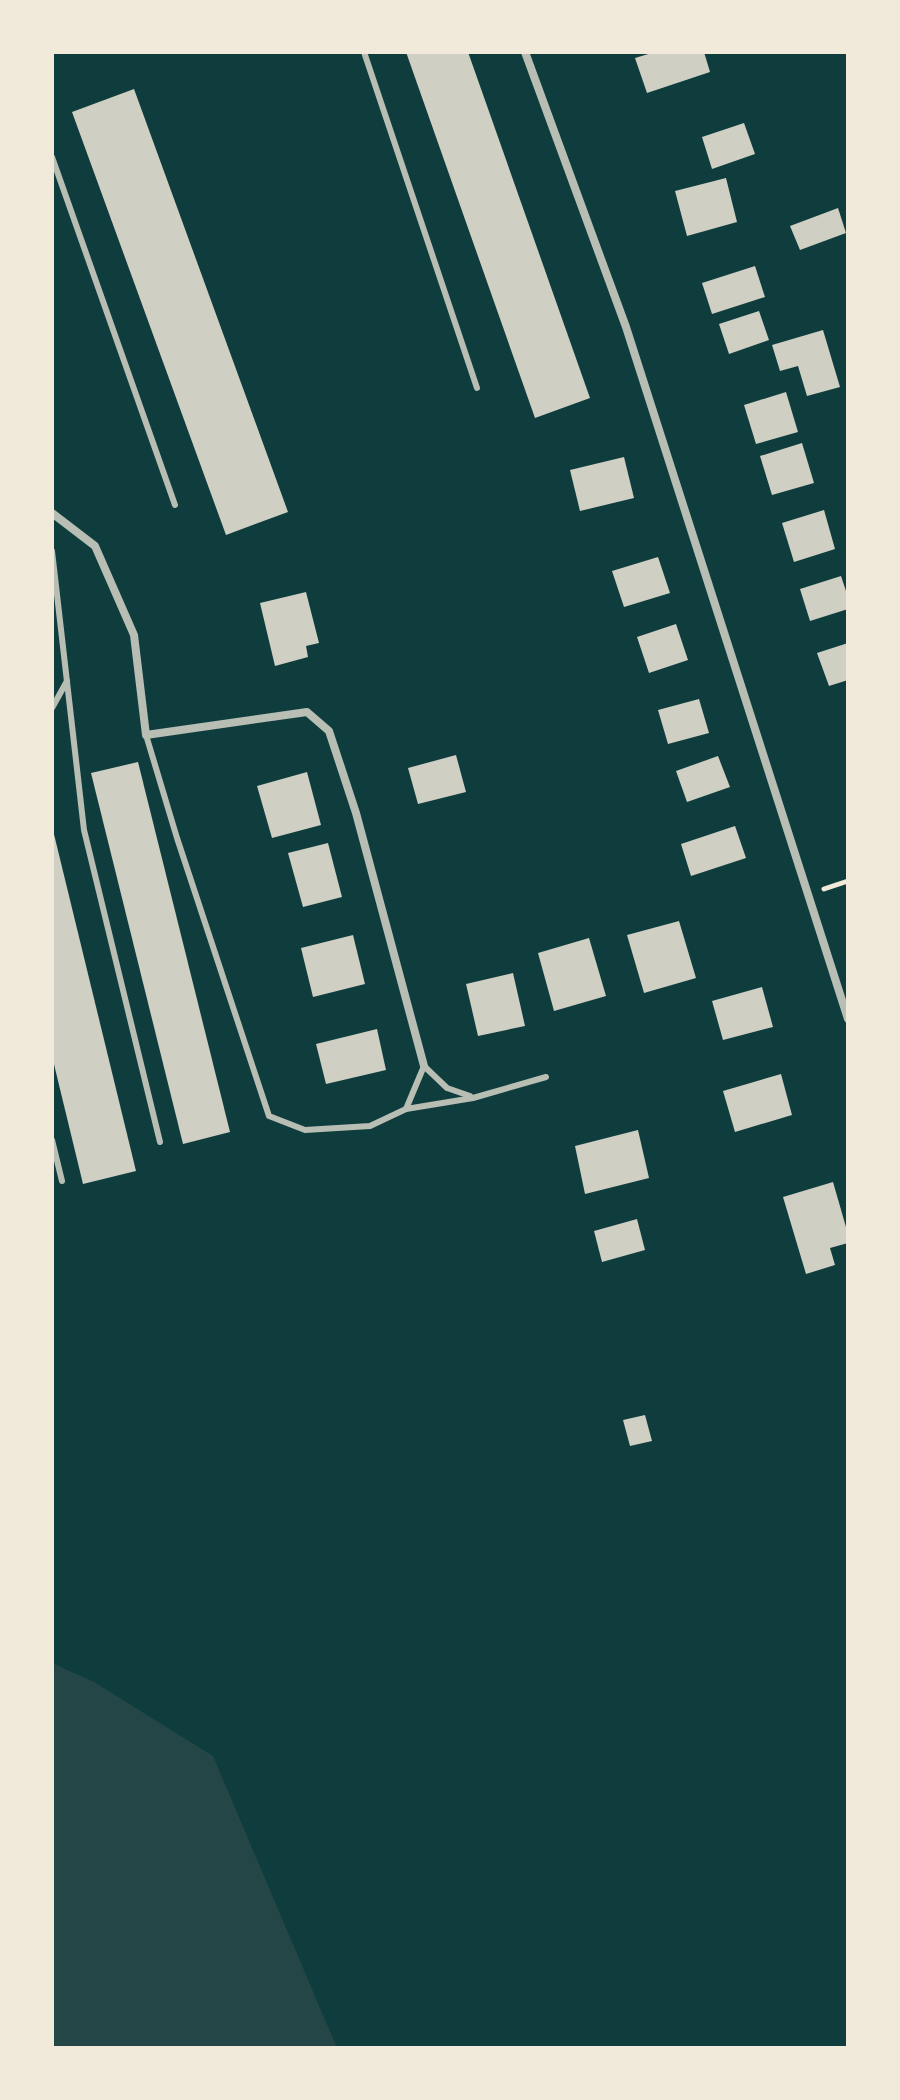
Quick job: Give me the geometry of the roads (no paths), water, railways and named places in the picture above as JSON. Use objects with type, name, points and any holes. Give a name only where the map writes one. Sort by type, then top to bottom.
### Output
[{"type":"street","points":[[525,52],[626,327],[848,1019]]},
{"type":"street","points":[[52,513],[95,546],[134,635],[146,735],[307,712],[329,731],[356,813],[424,1066]]},
{"type":"lane","points":[[364,52],[477,388]]},
{"type":"lane","points":[[52,157],[175,505]]},
{"type":"lane","points":[[52,551],[84,830],[160,1142]]},
{"type":"lane","points":[[52,708],[67,681]]},
{"type":"lane","points":[[146,735],[269,1116],[305,1130],[370,1126],[406,1109],[473,1098],[546,1077]]},
{"type":"lane","points":[[406,1109],[424,1066],[447,1088],[473,1098]]},
{"type":"lane","points":[[52,1140],[62,1181]]}]
